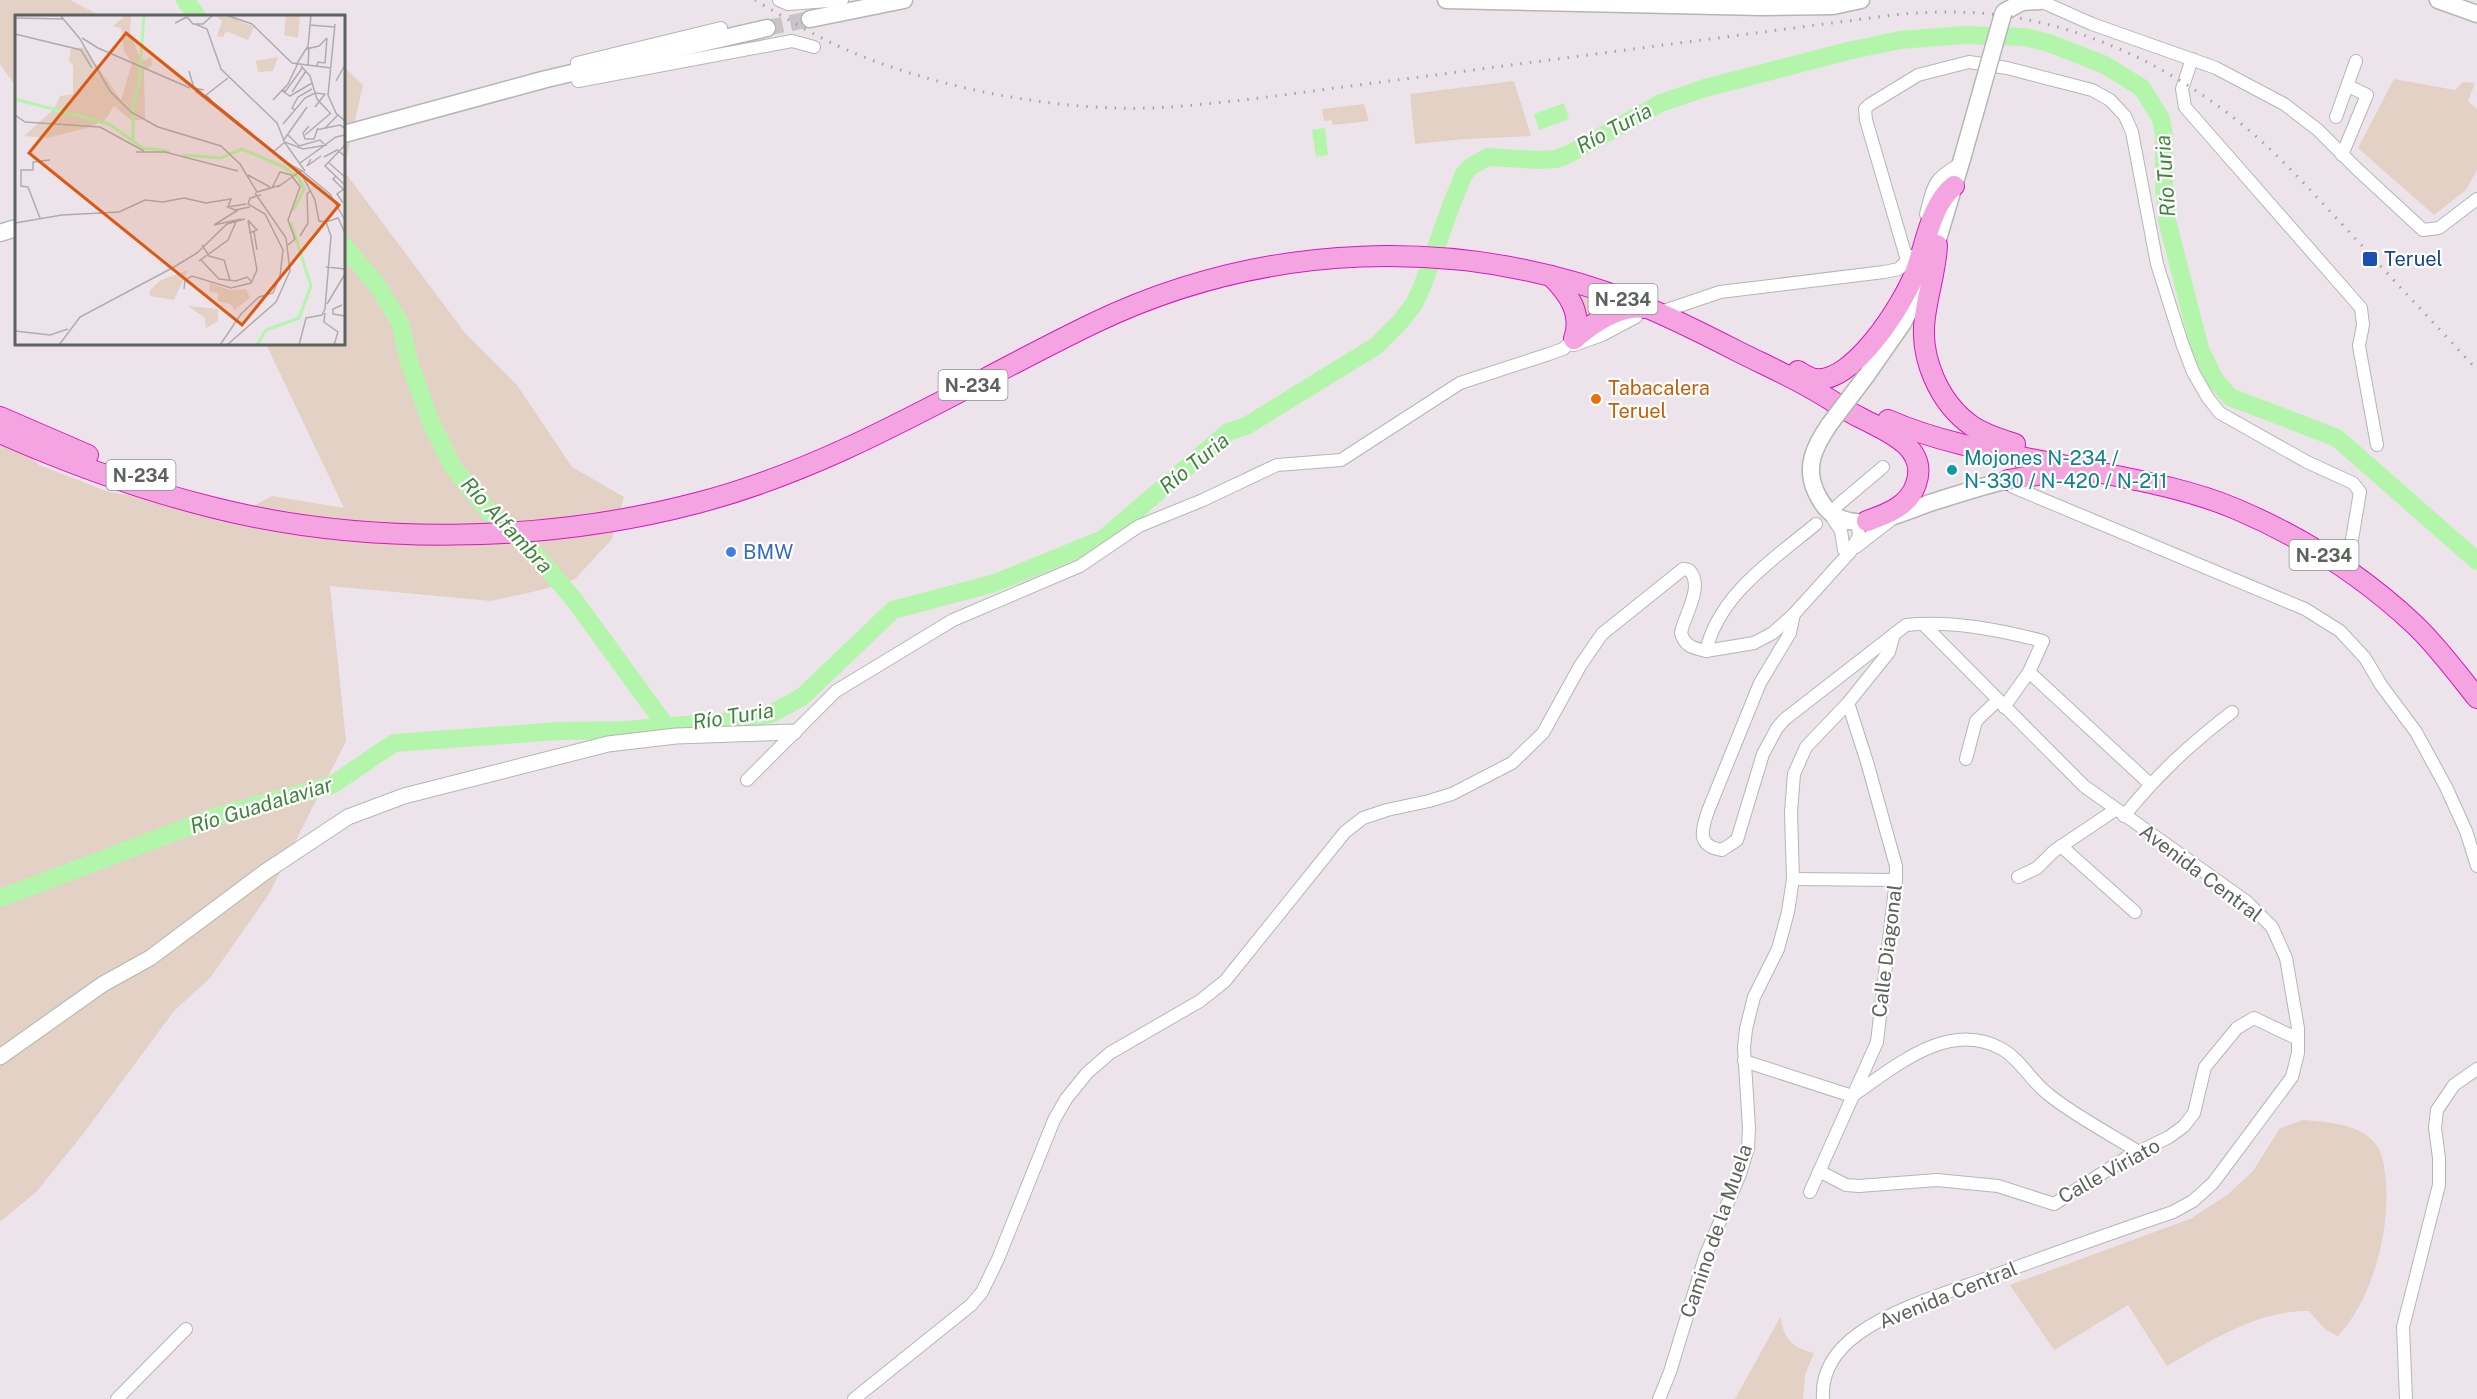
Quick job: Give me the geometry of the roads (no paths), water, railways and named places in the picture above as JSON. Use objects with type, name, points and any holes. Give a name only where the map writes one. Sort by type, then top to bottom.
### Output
[{"type":"highway","points":[[1692,328],[1752,350],[1815,379],[1830,377],[1855,362],[1878,336],[1898,306],[1915,273],[1941,199],[1954,186]]},
{"type":"highway","points":[[1937,244],[1936,268],[1924,331],[1927,357],[1934,379],[1951,406],[1973,427],[1992,437],[2038,452],[2051,463]]},
{"type":"highway","name":"N-234","points":[[0,433],[54,456],[137,485],[214,508],[286,522],[352,530],[440,534],[537,531],[636,517],[699,503],[761,483],[826,458],[892,428],[1100,320],[1172,291],[1235,273],[1308,260],[1362,256],[1463,258],[1551,276],[1651,310],[1692,328],[1816,391],[1907,429],[1966,445],[2180,491],[2235,508],[2294,536],[2347,569],[2383,596],[2417,626],[2477,698]]},
{"type":"highway","points":[[1551,276],[1566,292],[1574,308],[1577,329],[1569,344]]},
{"type":"highway","points":[[1569,344],[1594,324],[1620,311],[1632,307],[1651,310]]},
{"type":"highway","points":[[1816,391],[1861,418],[1893,433],[1916,460],[1918,476],[1909,497],[1891,512],[1862,522]]},
{"type":"highway","name":"N-234","points":[[0,417],[56,442],[140,474],[286,522]]},
{"type":"highway","points":[[2008,480],[2079,468]]},
{"type":"main road","points":[[810,19],[904,0]]},
{"type":"main road","points":[[1446,0],[1709,3],[1820,7],[1861,0]]},
{"type":"main road","points":[[2008,480],[1862,522],[1840,519],[1832,506],[1814,487],[1811,460],[1817,444],[1829,425],[1912,309],[1926,279],[2004,6],[2039,0]]},
{"type":"main road","points":[[2438,0],[2477,14]]},
{"type":"main road","points":[[345,134],[576,72],[767,28]]},
{"type":"main road","points":[[0,233],[15,228]]},
{"type":"street","points":[[779,0],[788,4],[842,0]]},
{"type":"street","points":[[2039,0],[2092,24],[2192,59],[2238,79],[2284,104],[2318,130],[2423,230],[2439,228],[2477,199]]},
{"type":"street","points":[[721,28],[577,63],[578,81],[792,41],[814,47]]},
{"type":"street","points":[[2192,59],[2182,89],[2184,107],[2361,308],[2363,325],[2359,346],[2377,445]]},
{"type":"street","points":[[2336,117],[2356,61]]},
{"type":"street","points":[[1907,260],[1866,120],[1865,109],[1869,105],[1918,75],[1969,62],[2007,68],[2104,95],[2119,108],[2132,132],[2157,264],[2193,372],[2220,413],[2307,462],[2353,483],[2360,492],[2347,569]]},
{"type":"street","points":[[2342,155],[2367,95],[2348,86]]},
{"type":"street","points":[[1651,310],[1720,292],[1899,269],[1916,248],[1936,182],[1961,162]]},
{"type":"street","points":[[747,780],[836,691],[953,620],[1080,566],[1139,526],[1203,500],[1277,465],[1341,460],[1460,382],[1569,344]]},
{"type":"street","points":[[1846,553],[1832,506],[1882,467]]},
{"type":"street","points":[[2008,480],[2013,487],[2305,609],[2340,631],[2365,658],[2381,685],[2416,732],[2446,787],[2466,831],[2477,866]]},
{"type":"street","points":[[1846,553],[1877,529],[1910,510]]},
{"type":"street","points":[[854,1399],[971,1305],[982,1292],[998,1260],[1054,1120],[1066,1099],[1087,1072],[1110,1053],[1200,1001],[1226,981],[1345,832],[1363,818],[1452,794],[1512,763],[1543,733],[1580,666],[1602,634],[1683,569],[1694,574],[1696,584],[1683,623],[1681,633],[1683,641],[1706,651],[1746,645],[1762,640],[1773,633],[1794,614],[1859,536],[1862,522]]},
{"type":"street","points":[[1706,651],[1710,635],[1730,602],[1752,578],[1816,524]]},
{"type":"street","points":[[1794,614],[1790,633],[1760,683],[1703,824],[1703,838],[1706,844],[1722,850],[1737,840],[1762,754],[1781,724],[1796,708],[1906,625],[1965,626],[2043,641],[2030,672],[2001,703],[1976,721],[1965,759]]},
{"type":"street","name":"Avenida Central","points":[[1823,1399],[1823,1383],[1827,1369],[1838,1352],[1859,1333],[1879,1322],[1941,1295],[2173,1212],[2200,1196],[2213,1183],[2292,1077],[2298,1053],[2298,1038],[2286,958],[2272,927],[2247,902],[2084,786],[1923,624]]},
{"type":"street","name":"Camino de la Muela","points":[[1659,1399],[1670,1372],[1705,1257],[1745,1161],[1749,1128],[1744,1061],[1748,1017],[1754,997],[1778,949],[1793,879],[1791,812],[1794,774],[1806,747],[1848,703],[1889,652],[1894,634]]},
{"type":"street","points":[[2030,672],[2150,784]]},
{"type":"street","name":"Calle Diagonal","points":[[1810,1192],[1877,1042],[1896,880],[1896,866],[1868,762],[1848,703]]},
{"type":"street","points":[[2018,878],[2037,868],[2061,846],[2120,813],[2186,748],[2232,712]]},
{"type":"street","points":[[0,1057],[103,984],[150,958],[265,872],[348,817],[404,796],[608,744],[676,736],[794,732]]},
{"type":"street","points":[[2061,846],[2135,912]]},
{"type":"street","points":[[1793,879],[1896,880]]},
{"type":"street","name":"Calle Viriato","points":[[1819,1171],[1846,1185],[1947,1181],[1998,1186],[2054,1204],[2137,1151],[2169,1137],[2184,1126],[2194,1113],[2205,1067],[2237,1028],[2254,1018],[2298,1038]]},
{"type":"street","points":[[1744,1061],[1852,1096],[1931,1045],[1955,1039],[1977,1041],[2001,1048],[2048,1094],[2137,1151]]},
{"type":"street","points":[[2406,1399],[2403,1327],[2439,1185],[2435,1128],[2437,1110],[2454,1085],[2477,1069]]},
{"type":"street","points":[[117,1399],[186,1329]]},
{"type":"waterway","name":"Río Alfambra","points":[[185,0],[196,15]]},
{"type":"waterway","name":"Río Turia","points":[[0,898],[220,815],[332,785],[394,743],[560,731],[625,730],[744,720],[771,714],[802,697],[893,610],[995,583],[1103,539],[1228,432],[1246,426],[1376,346],[1414,304],[1452,203],[1464,174],[1470,167],[1488,157],[1556,159],[1661,103],[1705,88],[1900,40],[1963,35],[2025,37],[2049,43],[2105,65],[2142,88],[2161,119],[2164,136],[2167,220],[2200,349],[2214,378],[2230,397],[2337,438],[2477,561]]},
{"type":"waterway","name":"Río Alfambra","points":[[345,247],[378,286],[400,323],[410,365],[432,425],[453,467],[495,519],[535,553],[575,601],[666,726]]},
{"type":"tunnel","points":[[767,28],[810,19]]},
{"type":"railway","points":[[755,0],[835,45],[878,62],[944,83],[1050,103],[1133,108],[1244,100],[1893,15],[1958,12],[2017,18],[2054,26],[2125,51],[2159,68],[2222,109],[2265,144],[2291,170],[2477,370]]},
{"type":"place","name":"Teruel","points":[[2370,259]]},
{"type":"place","name":"Tabacalera Teruel","points":[[1596,399]]},
{"type":"place","name":"Mojones N-234 / N-330 / N-420 / N-211","points":[[1952,470]]},
{"type":"place","name":"BMW","points":[[731,552]]},
{"type":"water label","name":"Río Guadalaviar","points":[[261,805]]}]
